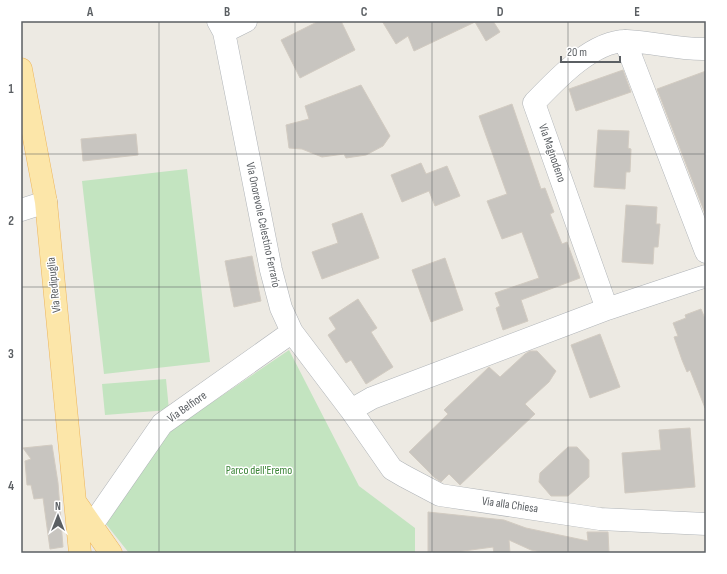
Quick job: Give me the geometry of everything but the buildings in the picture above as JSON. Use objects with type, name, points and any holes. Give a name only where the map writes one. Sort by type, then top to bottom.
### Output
[{"type":"main road","name":"Via Redipuglia","points":[[21,69],[46,202],[80,553]]},
{"type":"main road","name":"Via Redipuglia","points":[[76,502],[111,553]]},
{"type":"street","points":[[221,26],[246,21]]},
{"type":"street","name":"Via Onorevole Celestino Ferrario","points":[[221,26],[271,270],[281,308],[292,332],[351,410]]},
{"type":"street","points":[[625,41],[706,252]]},
{"type":"street","name":"Via Magnodeno","points":[[607,309],[534,103],[573,65],[603,46],[625,41],[706,49]]},
{"type":"street","points":[[21,210],[46,202]]},
{"type":"street","points":[[351,410],[372,398],[607,309],[706,276]]},
{"type":"street","name":"Via Belfiore","points":[[92,525],[162,424],[292,332]]},
{"type":"street","name":"Via alla Chiesa","points":[[351,410],[392,469],[440,495],[600,518],[706,524]]},
{"type":"green space","points":[[187,169],[210,362],[104,374],[82,181]]},
{"type":"green space","name":"Parco dell'Eremo","points":[[289,350],[359,486],[415,528],[415,553],[129,553],[106,524],[170,431]]},
{"type":"green space","points":[[166,379],[169,410],[105,415],[102,384]]}]
